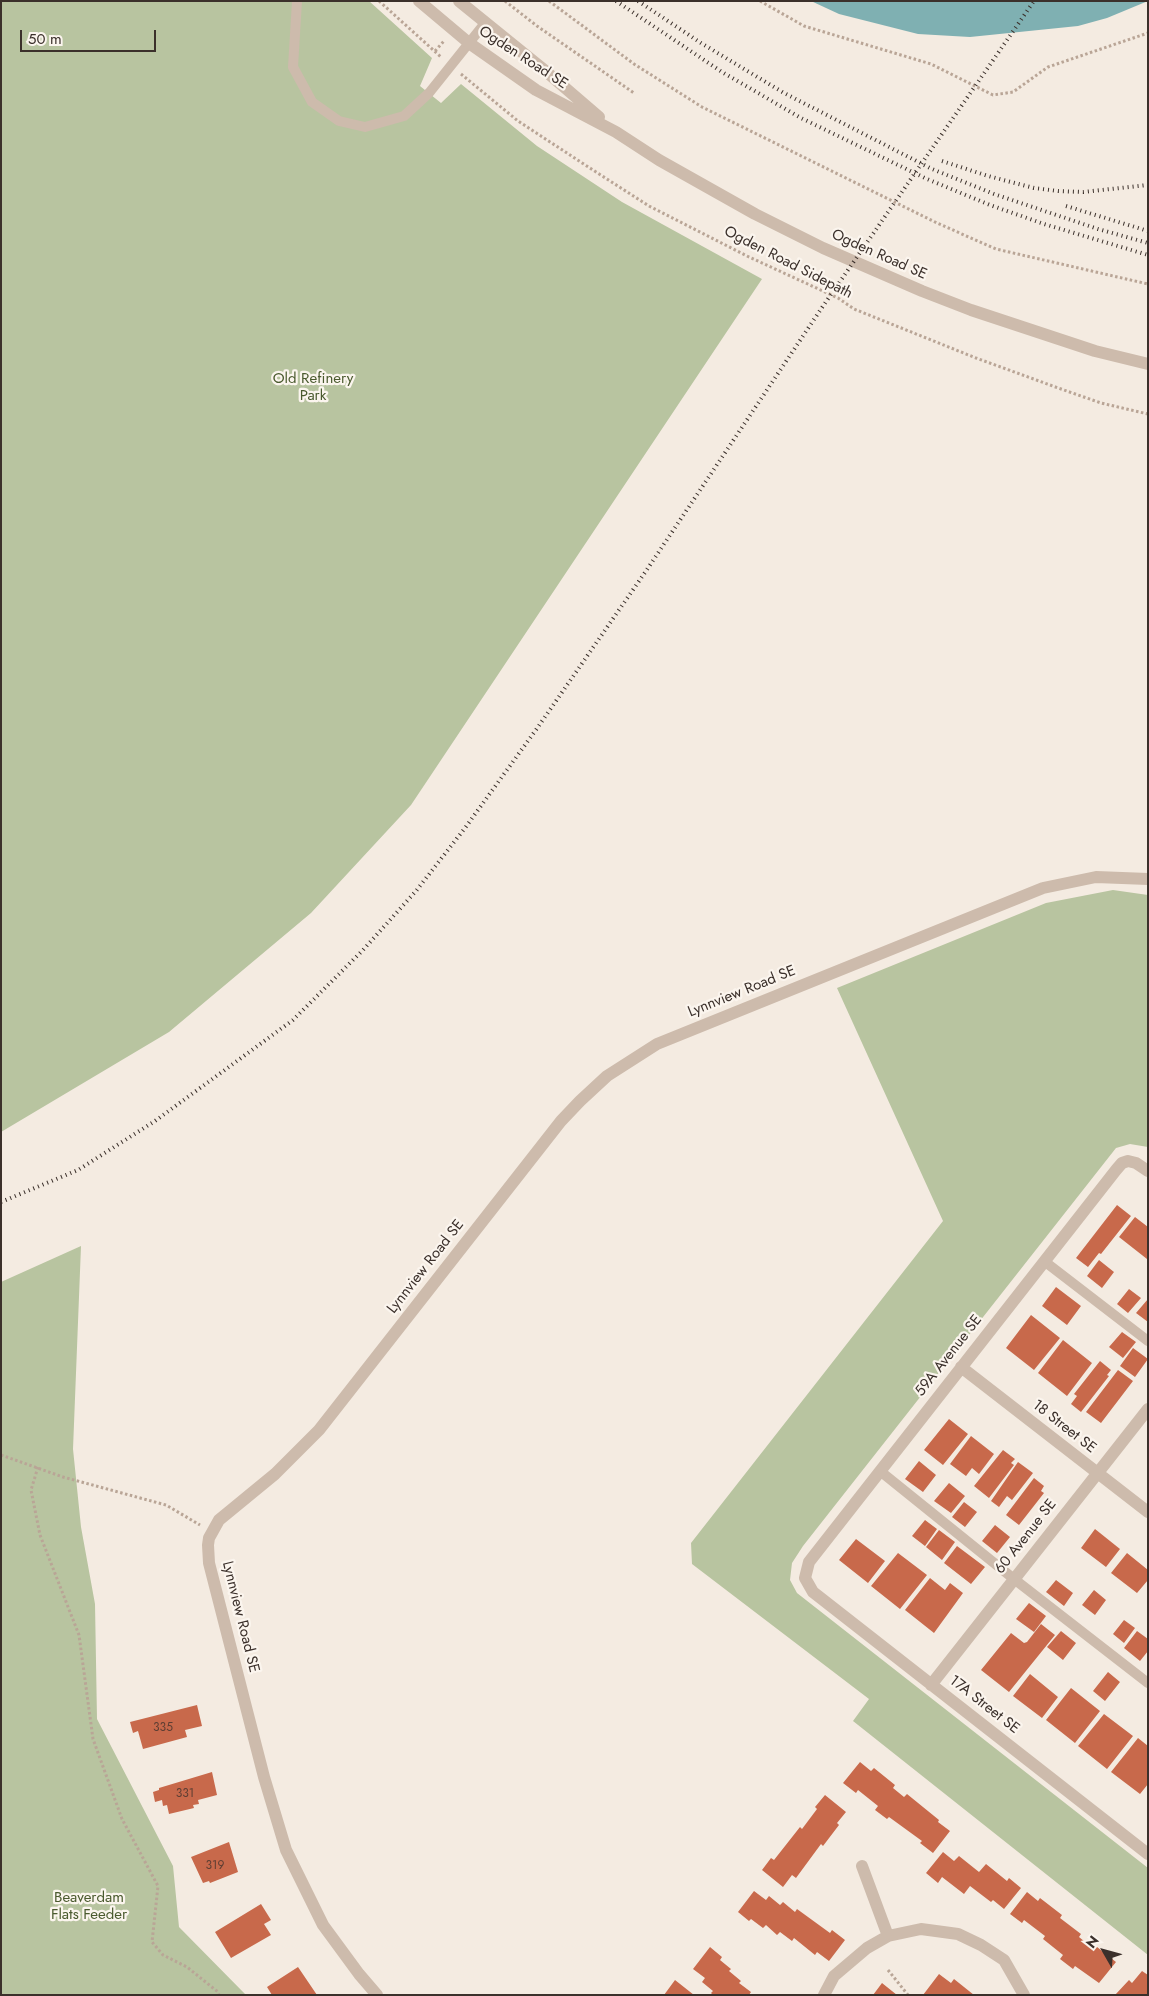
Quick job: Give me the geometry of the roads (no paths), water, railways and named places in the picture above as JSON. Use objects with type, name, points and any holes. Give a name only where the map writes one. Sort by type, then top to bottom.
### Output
[{"type":"street","name":"Ogden Road SE","points":[[419,1],[469,43],[536,90],[616,132],[658,160],[755,214],[861,266],[922,291],[1016,326],[1095,351],[1148,364]]},
{"type":"street","name":"Ogden Road SE","points":[[459,1],[549,74],[616,132]]},
{"type":"street","name":"Lynnview Road SE","points":[[377,1995],[324,1925],[286,1850],[264,1777],[209,1563],[208,1545],[211,1532],[219,1520],[275,1474],[319,1430],[561,1122],[607,1076],[657,1044],[1043,888],[1096,877],[1148,879]]},
{"type":"street","name":"59A Avenue SE","points":[[805,1578],[809,1562],[1116,1170],[1122,1163],[1128,1161],[1136,1163],[1148,1171]]},
{"type":"street","name":"18 Street SE","points":[[961,1367],[1148,1512]]},
{"type":"street","name":"60 Avenue SE","points":[[931,1685],[1148,1409]]},
{"type":"street","name":"17A Street SE","points":[[805,1578],[813,1592],[1148,1854]]},
{"type":"street","points":[[862,1866],[888,1936]]},
{"type":"street","points":[[824,1995],[834,1976],[867,1948],[888,1936],[921,1929],[958,1934],[981,1945],[1004,1960],[1024,1995]]},
{"type":"lane","points":[[297,1],[293,66],[312,102],[340,121],[365,127],[404,116],[429,93],[484,23]]},
{"type":"lane","points":[[1044,1261],[1148,1342]]},
{"type":"lane","points":[[880,1471],[1014,1579],[1148,1683]]},
{"type":"water","points":[[811,1],[1148,1],[1107,18],[1078,26],[970,37],[918,34],[839,14]]},
{"type":"railway","points":[[616,1],[722,72],[801,118],[927,179],[990,205],[1044,224],[1148,255]]},
{"type":"railway","points":[[638,1],[701,43],[784,93],[932,169],[994,194],[1098,229],[1148,243]]},
{"type":"railway","points":[[1,1202],[78,1170],[155,1121],[293,1020],[363,950],[416,891],[465,828],[538,727],[646,571],[821,309],[1034,1]]},
{"type":"railway","points":[[942,161],[1034,188],[1058,191],[1083,192],[1148,185]]},
{"type":"railway","points":[[1066,206],[1148,231]]},
{"type":"park label","name":"Old Refinery Park","points":[[313,388]]},
{"type":"park label","name":"Beaverdam Flats Feeder","points":[[89,1906]]}]
